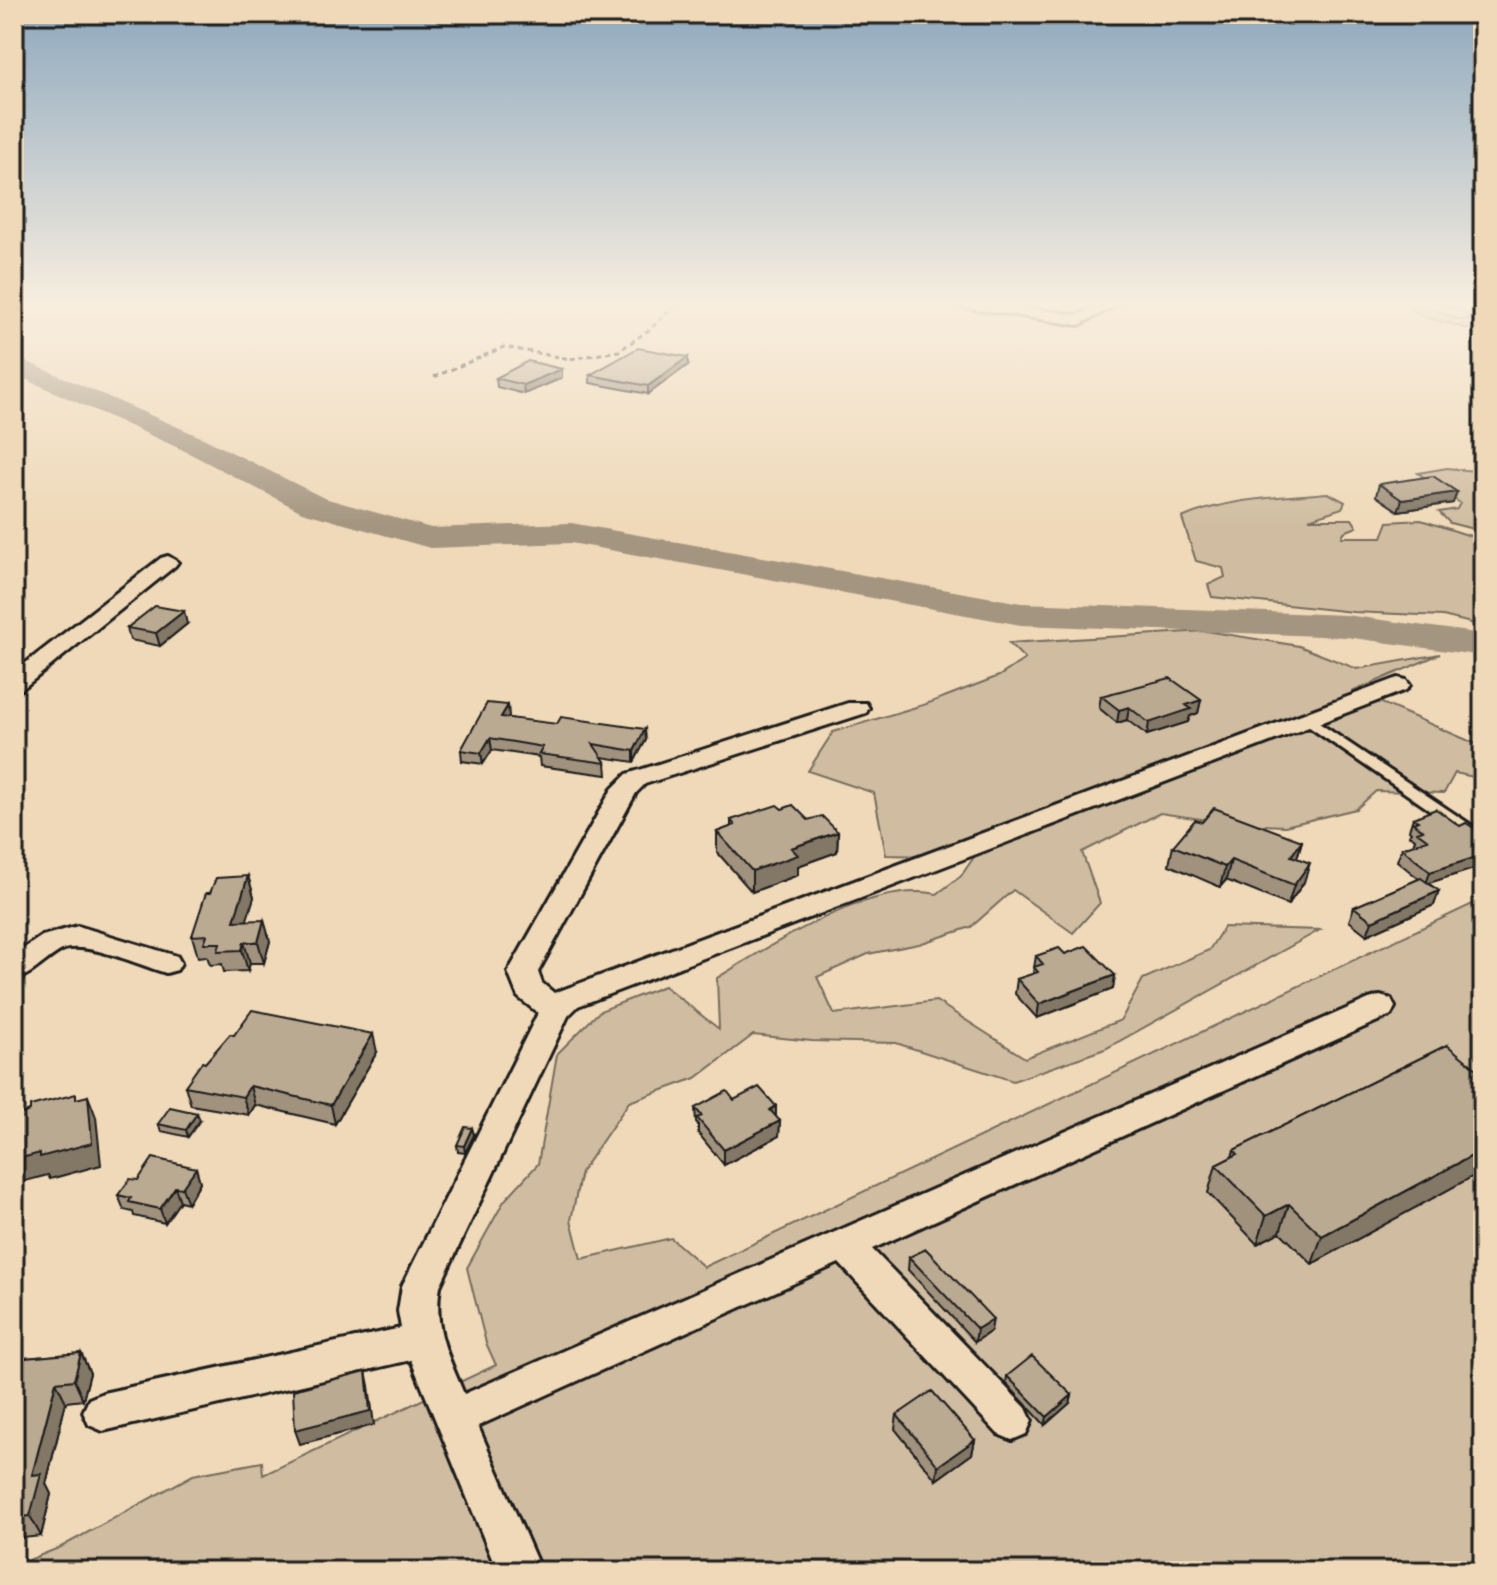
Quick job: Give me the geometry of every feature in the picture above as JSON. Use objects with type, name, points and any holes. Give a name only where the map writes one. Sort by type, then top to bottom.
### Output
[{"type":"street","points":[[14,684],[168,562]]},
{"type":"street","points":[[519,1571],[422,1340],[417,1311],[421,1286],[555,1010],[567,998],[582,991],[1398,685]]},
{"type":"street","points":[[555,1010],[529,989],[523,972],[625,789],[636,779],[656,771],[857,708]]},
{"type":"street","points":[[14,970],[52,943],[78,936],[166,963]]},
{"type":"street","points":[[455,1417],[1380,1007]]},
{"type":"street","points":[[845,1245],[1012,1421]]},
{"type":"street","points":[[103,1412],[422,1340]]},
{"type":"lane","points":[[1307,719],[1483,840]]},
{"type":"shaded area","points":[[1447,468],[1483,472],[1483,527],[1477,523],[1477,530],[1450,523],[1439,512],[1457,509],[1460,503],[1418,473]]},
{"type":"shaded area","points":[[1328,493],[1345,502],[1342,508],[1309,519],[1352,519],[1357,527],[1344,532],[1342,537],[1382,537],[1388,522],[1421,520],[1483,540],[1483,626],[1443,616],[1353,612],[1212,597],[1208,585],[1225,577],[1223,568],[1196,561],[1182,518],[1235,502]]},
{"type":"shaded area","points":[[1206,631],[1299,646],[1357,669],[1440,654],[1354,691],[1483,747],[1483,779],[1455,773],[1444,793],[1376,791],[1356,809],[1285,826],[1235,824],[1160,813],[1082,852],[1100,903],[1073,933],[1013,890],[971,927],[919,944],[868,954],[817,977],[834,1014],[936,1001],[1025,1058],[1121,1020],[1143,979],[1209,950],[1224,927],[1320,930],[1105,1049],[1013,1081],[896,1043],[812,1041],[753,1035],[696,1078],[629,1102],[581,1172],[571,1220],[581,1259],[671,1238],[704,1267],[1483,899],[1483,1571],[14,1571],[14,1566],[61,1547],[193,1475],[262,1462],[263,1475],[496,1365],[486,1343],[467,1268],[504,1201],[538,1164],[557,1054],[600,1011],[664,986],[719,1029],[717,978],[794,933],[853,905],[911,892],[937,894],[961,876],[974,857],[886,855],[874,793],[808,771],[833,732],[926,704],[999,676],[1025,659],[1009,643]]},
{"type":"building","points":[[498,377],[543,377],[523,385]]},
{"type":"building","points":[[600,377],[660,377],[648,386]]},
{"type":"building","points":[[1433,476],[1457,492],[1402,500],[1379,484]]},
{"type":"building","points":[[155,606],[184,611],[156,633],[127,628]]},
{"type":"building","points":[[1170,678],[1201,700],[1186,705],[1191,709],[1149,723],[1129,707],[1119,710],[1101,696]]},
{"type":"building","points":[[487,703],[508,705],[501,717],[557,724],[561,717],[645,729],[634,751],[593,744],[606,763],[539,754],[543,747],[490,738],[481,753],[461,750]]},
{"type":"building","points":[[777,805],[782,809],[793,805],[808,820],[822,816],[838,832],[791,848],[798,855],[752,871],[717,832],[735,825],[731,820]]},
{"type":"building","points":[[1214,808],[1302,841],[1291,856],[1310,863],[1294,885],[1231,860],[1225,867],[1173,846],[1195,820],[1202,822]]},
{"type":"building","points":[[1436,809],[1460,826],[1466,823],[1483,834],[1480,838],[1483,841],[1483,855],[1430,872],[1402,848],[1428,840],[1417,832],[1423,830],[1413,823],[1418,821],[1413,818]]},
{"type":"building","points":[[248,876],[234,921],[264,920],[258,942],[244,942],[242,950],[218,951],[220,943],[204,943],[207,935],[192,936],[206,893],[210,893],[216,878]]},
{"type":"building","points":[[1421,878],[1439,891],[1372,921],[1354,907]]},
{"type":"building","points":[[1086,946],[1115,975],[1039,1004],[1017,979],[1038,972],[1034,967],[1043,964],[1036,956],[1059,948],[1065,954]]},
{"type":"building","points":[[252,1010],[373,1034],[331,1105],[250,1086],[243,1097],[185,1086],[202,1062],[205,1063],[230,1034],[234,1035]]},
{"type":"building","points":[[1447,1045],[1483,1074],[1483,1150],[1322,1236],[1289,1204],[1266,1216],[1216,1165],[1238,1154],[1234,1150]]},
{"type":"building","points":[[759,1087],[776,1106],[770,1110],[780,1121],[724,1150],[697,1118],[702,1116],[695,1108],[727,1091],[734,1100]]},
{"type":"building","points":[[76,1094],[76,1099],[88,1096],[92,1143],[40,1157],[40,1153],[14,1160],[14,1116],[30,1111],[30,1106]]},
{"type":"building","points":[[170,1107],[197,1113],[186,1130],[158,1124]]},
{"type":"building","points":[[465,1127],[472,1128],[464,1146],[457,1145]]},
{"type":"building","points":[[153,1158],[196,1168],[182,1188],[175,1187],[160,1209],[129,1202],[131,1198],[118,1195],[130,1179],[138,1180]]},
{"type":"building","points":[[926,1249],[993,1319],[977,1329],[909,1257]]},
{"type":"building","points":[[81,1353],[74,1380],[56,1382],[32,1475],[41,1474],[30,1516],[14,1518],[14,1359]]},
{"type":"building","points":[[1032,1356],[1072,1395],[1047,1417],[1007,1376]]},
{"type":"building","points":[[366,1371],[370,1411],[295,1430],[293,1390]]},
{"type":"building","points":[[932,1391],[975,1440],[938,1466],[897,1415]]},
{"type":"waterway","points":[[43,377],[193,444],[313,505],[430,538],[571,533],[1021,614],[1346,626],[1483,645]]}]
